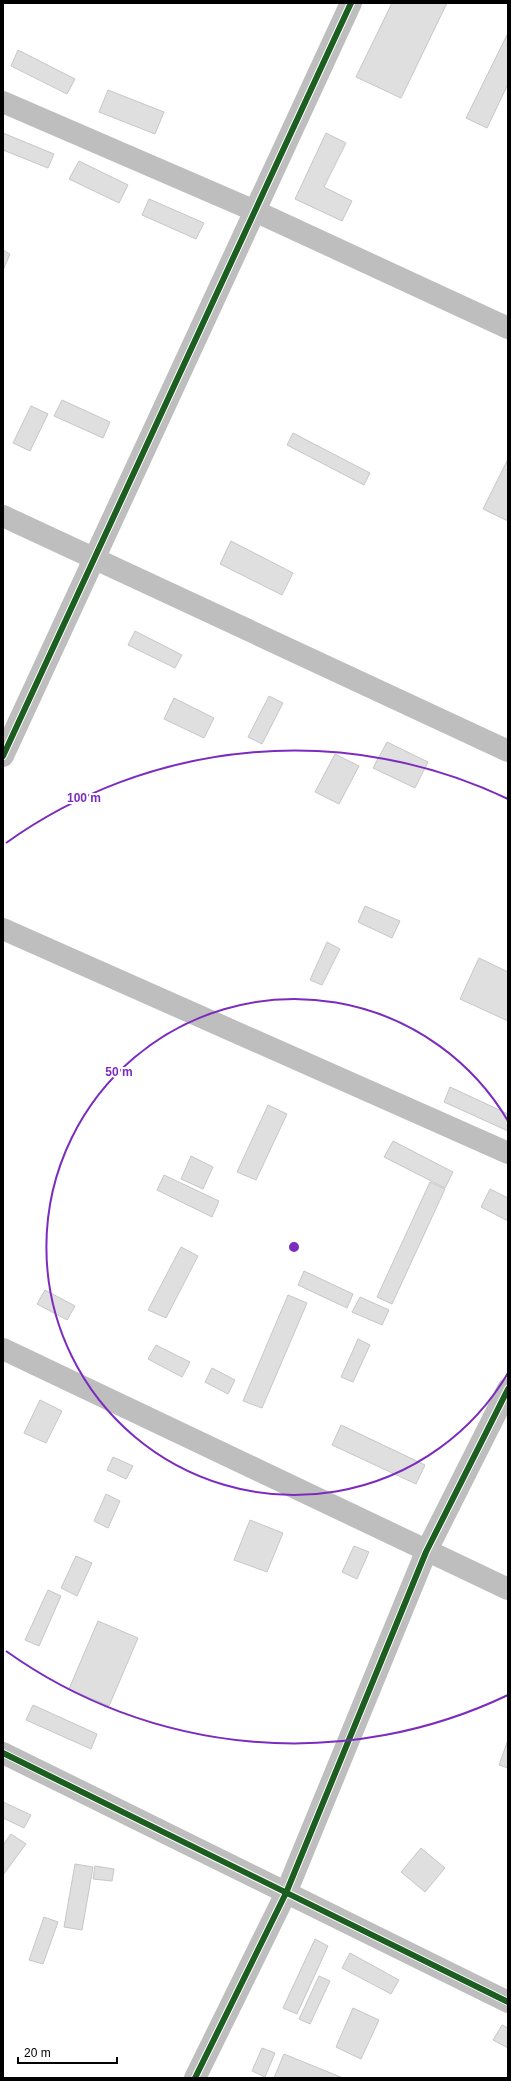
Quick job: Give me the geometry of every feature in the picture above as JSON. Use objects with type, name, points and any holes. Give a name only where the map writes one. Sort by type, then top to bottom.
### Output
[{"type":"street","points":[[3,756],[352,3]]},
{"type":"street","points":[[3,102],[255,211],[508,328]]},
{"type":"street","points":[[3,516],[508,751]]},
{"type":"street","points":[[3,929],[508,1153]]},
{"type":"street","points":[[3,1350],[426,1552],[508,1589]]},
{"type":"street","points":[[195,2078],[286,1892],[426,1552],[508,1389]]},
{"type":"street","points":[[3,1753],[508,2002]]},
{"type":"building","points":[[392,3],[447,3],[401,98],[356,77]]},
{"type":"building","points":[[508,33],[508,84],[487,128],[466,118]]},
{"type":"building","points":[[18,50],[75,79],[67,94],[11,66]]},
{"type":"building","points":[[108,90],[164,112],[155,134],[99,112]]},
{"type":"building","points":[[3,133],[54,154],[48,168],[3,150]]},
{"type":"building","points":[[326,133],[346,143],[324,187],[352,201],[342,221],[295,199]]},
{"type":"building","points":[[79,161],[128,185],[119,203],[69,179]]},
{"type":"building","points":[[149,199],[204,223],[196,239],[142,215]]},
{"type":"building","points":[[3,250],[10,254],[3,270]]},
{"type":"building","points":[[62,400],[110,422],[103,438],[54,416]]},
{"type":"building","points":[[31,406],[48,414],[30,451],[13,443]]},
{"type":"building","points":[[293,433],[370,473],[364,485],[287,445]]},
{"type":"building","points":[[508,459],[508,521],[483,509]]},
{"type":"building","points":[[231,541],[293,573],[282,595],[220,564]]},
{"type":"building","points":[[135,631],[182,655],[175,668],[128,645]]},
{"type":"building","points":[[269,696],[283,703],[262,744],[248,737]]},
{"type":"building","points":[[174,698],[214,718],[204,738],[164,719]]},
{"type":"building","points":[[387,742],[428,762],[415,788],[373,768]]},
{"type":"building","points":[[335,754],[359,766],[339,804],[315,792]]},
{"type":"building","points":[[365,906],[400,921],[392,938],[358,922]]},
{"type":"building","points":[[327,942],[340,949],[322,985],[310,980]]},
{"type":"building","points":[[479,958],[508,972],[508,1021],[460,999]]},
{"type":"building","points":[[450,1087],[508,1114],[508,1131],[444,1102]]},
{"type":"building","points":[[268,1105],[287,1114],[256,1180],[237,1172]]},
{"type":"building","points":[[393,1141],[453,1172],[445,1188],[384,1157]]},
{"type":"building","points":[[191,1156],[213,1167],[203,1189],[181,1179]]},
{"type":"building","points":[[164,1175],[219,1201],[212,1217],[157,1190]]},
{"type":"building","points":[[430,1182],[445,1189],[392,1304],[377,1297]]},
{"type":"building","points":[[490,1189],[508,1198],[508,1221],[481,1207]]},
{"type":"building","points":[[181,1247],[198,1256],[166,1318],[148,1310]]},
{"type":"building","points":[[304,1271],[353,1294],[347,1308],[298,1285]]},
{"type":"building","points":[[45,1290],[75,1306],[67,1320],[37,1304]]},
{"type":"building","points":[[288,1295],[307,1303],[262,1408],[243,1401]]},
{"type":"building","points":[[360,1297],[389,1310],[382,1325],[352,1312]]},
{"type":"building","points":[[358,1339],[370,1345],[353,1382],[341,1377]]},
{"type":"building","points":[[156,1345],[190,1362],[182,1377],[148,1359]]},
{"type":"building","points":[[212,1368],[235,1380],[228,1394],[205,1382]]},
{"type":"building","points":[[40,1400],[62,1411],[46,1443],[24,1433]]},
{"type":"building","points":[[341,1425],[425,1465],[416,1484],[332,1445]]},
{"type":"building","points":[[113,1457],[133,1466],[126,1479],[107,1470]]},
{"type":"building","points":[[106,1494],[120,1501],[108,1528],[94,1521]]},
{"type":"building","points":[[250,1520],[283,1533],[267,1572],[234,1560]]},
{"type":"building","points":[[354,1546],[369,1552],[357,1579],[342,1572]]},
{"type":"building","points":[[76,1556],[92,1563],[77,1596],[61,1588]]},
{"type":"building","points":[[48,1590],[61,1596],[39,1646],[25,1640]]},
{"type":"building","points":[[98,1621],[138,1638],[109,1706],[69,1689]]},
{"type":"building","points":[[33,1705],[97,1734],[91,1749],[26,1720]]},
{"type":"building","points":[[508,1740],[508,1768],[499,1765]]},
{"type":"building","points":[[3,1802],[31,1815],[24,1828],[3,1818]]},
{"type":"building","points":[[11,1834],[26,1844],[3,1875],[3,1845]]},
{"type":"building","points":[[421,1848],[445,1868],[425,1892],[401,1872]]},
{"type":"building","points":[[75,1864],[93,1867],[82,1930],[64,1927]]},
{"type":"building","points":[[95,1866],[114,1869],[112,1881],[93,1879]]},
{"type":"building","points":[[44,1917],[58,1922],[43,1964],[29,1960]]},
{"type":"building","points":[[315,1939],[328,1946],[297,2014],[283,2008]]},
{"type":"building","points":[[350,1953],[399,1980],[391,1994],[342,1968]]},
{"type":"building","points":[[319,1976],[330,1981],[310,2024],[299,2019]]},
{"type":"building","points":[[353,2008],[379,2020],[361,2059],[336,2047]]},
{"type":"building","points":[[502,2025],[508,2028],[508,2048],[493,2040]]},
{"type":"building","points":[[262,2048],[275,2053],[265,2077],[252,2071]]},
{"type":"building","points":[[284,2054],[343,2078],[274,2078]]},
{"type":"cycle path","points":[[3,756],[351,3]]},
{"type":"cycle path","points":[[195,2078],[286,1893],[426,1552],[508,1389]]},
{"type":"cycle path","points":[[3,1753],[508,2002]]}]
